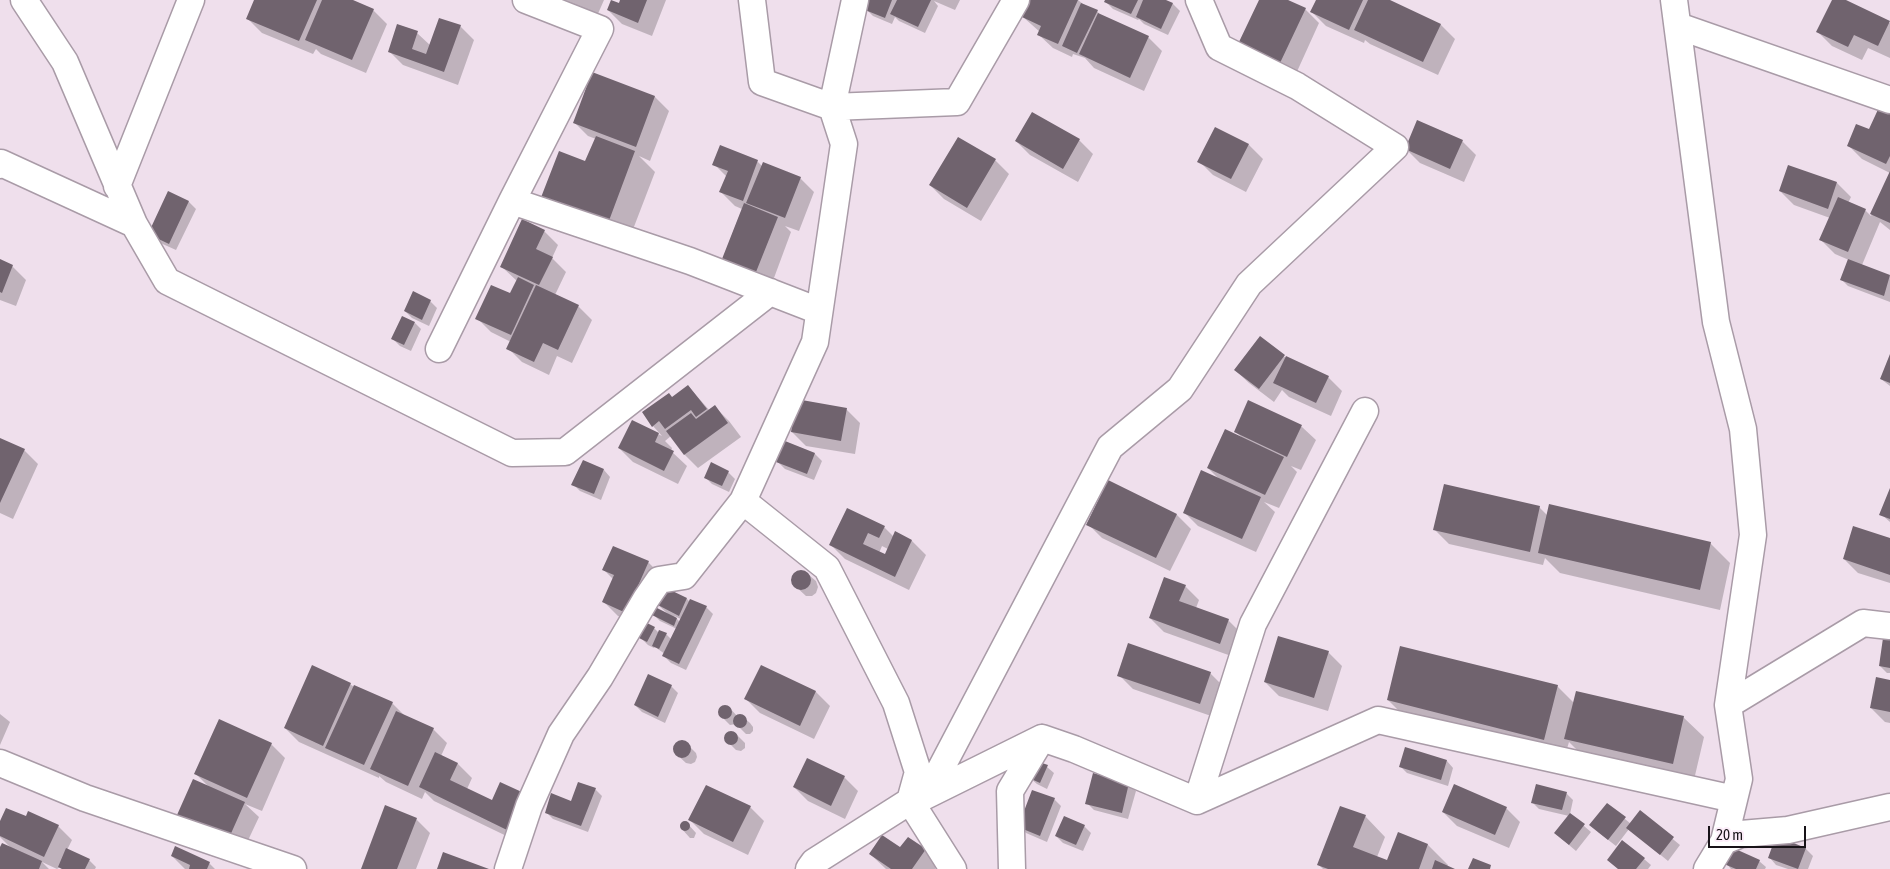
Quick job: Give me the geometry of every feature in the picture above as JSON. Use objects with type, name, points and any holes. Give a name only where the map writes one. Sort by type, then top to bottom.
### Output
[{"type":"street","points":[[24,0],[64,62],[134,224],[167,281],[512,453],[565,452],[770,292]]},
{"type":"street","points":[[117,186],[191,0]]},
{"type":"street","points":[[439,349],[600,29],[526,0]]},
{"type":"street","points":[[752,0],[762,82],[832,108],[957,102],[1016,0]]},
{"type":"street","points":[[508,869],[529,806],[561,734],[600,677],[659,580],[684,576],[743,501],[815,342],[844,144],[832,108],[855,0]]},
{"type":"street","points":[[919,798],[1110,447],[1180,389],[1249,284],[1395,146],[1297,86],[1220,47],[1199,0]]},
{"type":"street","points":[[1674,0],[1716,322],[1743,429],[1753,535],[1728,705],[1739,779],[1724,841],[1707,869]]},
{"type":"street","points":[[1678,26],[1890,100]]},
{"type":"street","points":[[0,165],[1,163],[134,224]]},
{"type":"street","points":[[512,201],[690,261],[819,311]]},
{"type":"street","points":[[1197,801],[1254,624],[1365,411]]},
{"type":"street","points":[[743,501],[827,568],[896,703],[918,772],[919,798],[953,869]]},
{"type":"street","points":[[1728,705],[1863,623],[1890,626]]},
{"type":"street","points":[[809,869],[814,862],[919,798],[1042,738],[1074,749],[1197,801],[1378,720],[1734,799]]},
{"type":"street","points":[[1012,869],[1010,791],[1042,738]]},
{"type":"street","points":[[2,768],[293,869]]},
{"type":"street","points":[[1724,841],[1741,834],[1788,830],[1890,807]]},
{"type":"building","points":[[254,0],[317,0],[299,41],[246,19]]},
{"type":"building","points":[[322,0],[353,0],[374,9],[352,60],[305,40]]},
{"type":"building","points":[[611,0],[619,3],[620,0],[647,0],[638,23],[607,10]]},
{"type":"building","points":[[869,0],[892,0],[885,18],[865,10]]},
{"type":"building","points":[[897,0],[931,0],[918,27],[890,14]]},
{"type":"building","points":[[1030,0],[1078,0],[1058,44],[1037,35],[1041,26],[1022,17]]},
{"type":"building","points":[[1105,0],[1138,0],[1131,14],[1104,2]]},
{"type":"building","points":[[1143,0],[1166,0],[1173,3],[1161,29],[1136,17]]},
{"type":"building","points":[[1259,0],[1288,0],[1306,8],[1280,63],[1238,44]]},
{"type":"building","points":[[1316,0],[1363,0],[1349,30],[1310,12]]},
{"type":"building","points":[[1368,0],[1390,0],[1441,24],[1423,62],[1354,30]]},
{"type":"building","points":[[1832,0],[1846,0],[1890,21],[1878,46],[1854,35],[1848,47],[1816,32]]},
{"type":"building","points":[[1081,3],[1098,10],[1077,53],[1062,46]]},
{"type":"building","points":[[1098,13],[1149,36],[1130,78],[1079,54]]},
{"type":"building","points":[[439,18],[461,25],[444,72],[388,52],[397,24],[418,31],[412,49],[426,54]]},
{"type":"building","points":[[592,72],[655,96],[636,147],[573,123]]},
{"type":"building","points":[[1881,103],[1890,106],[1890,156],[1886,164],[1847,146],[1856,124],[1869,129]]},
{"type":"building","points":[[1032,112],[1080,139],[1063,169],[1015,141]]},
{"type":"building","points":[[1417,120],[1463,140],[1450,169],[1405,149]]},
{"type":"building","points":[[1215,127],[1249,144],[1231,179],[1197,162]]},
{"type":"building","points":[[596,136],[635,151],[607,226],[540,200],[559,151],[585,161]]},
{"type":"building","points":[[958,137],[996,159],[967,208],[929,185]]},
{"type":"building","points":[[720,145],[758,160],[743,201],[719,192],[728,171],[712,165]]},
{"type":"building","points":[[763,162],[801,177],[785,218],[746,203]]},
{"type":"building","points":[[1788,165],[1837,182],[1828,209],[1779,191]]},
{"type":"building","points":[[1890,171],[1890,223],[1870,214]]},
{"type":"building","points":[[168,191],[189,201],[169,244],[148,234]]},
{"type":"building","points":[[1838,197],[1866,209],[1848,252],[1819,240]]},
{"type":"building","points":[[744,203],[778,217],[756,272],[722,259]]},
{"type":"building","points":[[522,219],[545,230],[536,249],[553,257],[539,285],[500,267]]},
{"type":"building","points":[[0,259],[13,265],[2,293],[0,292]]},
{"type":"building","points":[[1848,259],[1890,275],[1884,296],[1840,280]]},
{"type":"building","points":[[518,277],[534,285],[511,335],[475,319],[491,285],[510,293]]},
{"type":"building","points":[[536,285],[579,305],[558,350],[543,343],[534,362],[506,349]]},
{"type":"building","points":[[413,291],[431,300],[422,320],[404,311]]},
{"type":"building","points":[[402,316],[415,322],[404,345],[391,339]]},
{"type":"building","points":[[1260,336],[1285,355],[1259,389],[1234,370]]},
{"type":"building","points":[[1890,354],[1890,383],[1880,379]]},
{"type":"building","points":[[1286,356],[1329,376],[1316,403],[1273,383]]},
{"type":"building","points":[[688,385],[707,409],[696,417],[691,410],[665,429],[659,421],[652,427],[642,412],[669,393],[672,397]]},
{"type":"building","points":[[796,399],[847,408],[841,441],[791,432]]},
{"type":"building","points":[[1248,400],[1302,425],[1287,457],[1234,432]]},
{"type":"building","points":[[715,405],[728,423],[684,455],[666,431],[691,413],[696,419]]},
{"type":"building","points":[[632,420],[659,433],[655,442],[674,451],[664,471],[618,448]]},
{"type":"building","points":[[1225,429],[1284,457],[1265,495],[1207,468]]},
{"type":"building","points":[[0,438],[25,449],[0,503]]},
{"type":"building","points":[[785,441],[815,453],[807,474],[776,462]]},
{"type":"building","points":[[583,460],[604,469],[594,494],[571,485]]},
{"type":"building","points":[[711,462],[729,471],[722,486],[704,478]]},
{"type":"building","points":[[1201,470],[1261,497],[1242,539],[1183,513]]},
{"type":"building","points":[[1108,480],[1177,514],[1156,558],[1086,525]]},
{"type":"building","points":[[1444,484],[1540,506],[1530,552],[1433,530]]},
{"type":"building","points":[[1890,488],[1890,519],[1879,515]]},
{"type":"building","points":[[1549,504],[1711,542],[1700,590],[1538,553]]},
{"type":"building","points":[[847,508],[885,526],[879,538],[868,533],[863,544],[885,554],[895,531],[912,540],[895,577],[829,545]]},
{"type":"building","points":[[1853,526],[1890,538],[1890,575],[1843,559]]},
{"type":"building","points":[[613,546],[649,561],[626,613],[602,602],[614,575],[602,570]]},
{"type":"building","points":[[797,570],[805,570],[811,576],[811,584],[805,590],[797,590],[791,584],[791,576]]},
{"type":"building","points":[[1164,577],[1186,585],[1179,601],[1229,619],[1220,644],[1149,618]]},
{"type":"building","points":[[664,587],[687,598],[679,616],[656,604]]},
{"type":"building","points":[[690,599],[707,606],[679,664],[662,656]]},
{"type":"building","points":[[655,607],[677,618],[674,626],[652,615]]},
{"type":"building","points":[[647,623],[655,627],[647,642],[639,638]]},
{"type":"building","points":[[659,630],[667,633],[659,649],[652,646]]},
{"type":"building","points":[[1278,636],[1329,651],[1314,698],[1264,682]]},
{"type":"building","points":[[1883,638],[1890,639],[1890,668],[1879,666]]},
{"type":"building","points":[[1128,643],[1211,672],[1200,704],[1117,676]]},
{"type":"building","points":[[1400,646],[1558,685],[1544,740],[1387,700]]},
{"type":"building","points":[[312,665],[351,683],[323,746],[284,728]]},
{"type":"building","points":[[761,665],[816,691],[800,726],[744,699]]},
{"type":"building","points":[[648,674],[672,685],[658,717],[634,705]]},
{"type":"building","points":[[1876,677],[1890,680],[1890,712],[1870,708]]},
{"type":"building","points":[[354,685],[393,702],[364,765],[325,748]]},
{"type":"building","points":[[1576,691],[1684,716],[1673,764],[1564,739]]},
{"type":"building","points":[[722,705],[728,705],[732,712],[728,719],[722,719],[718,715],[718,709]]},
{"type":"building","points":[[396,711],[434,728],[408,786],[370,769]]},
{"type":"building","points":[[740,714],[745,716],[747,721],[745,726],[740,728],[735,726],[733,721],[735,716]]},
{"type":"building","points":[[219,719],[272,743],[247,798],[194,774]]},
{"type":"building","points":[[728,731],[734,731],[738,738],[734,745],[728,745],[724,741],[724,735]]},
{"type":"building","points":[[682,740],[688,743],[691,749],[688,755],[682,758],[676,755],[673,749],[676,743]]},
{"type":"building","points":[[1405,747],[1447,760],[1441,780],[1399,767]]},
{"type":"building","points":[[435,752],[458,763],[450,780],[492,800],[500,782],[524,793],[507,830],[419,787]]},
{"type":"building","points":[[807,758],[845,776],[831,806],[793,787]]},
{"type":"building","points":[[1036,761],[1048,765],[1040,783],[1029,778]]},
{"type":"building","points":[[1093,773],[1129,783],[1122,813],[1085,804]]},
{"type":"building","points":[[193,779],[245,802],[229,838],[177,815]]},
{"type":"building","points":[[578,782],[596,788],[581,826],[545,813],[551,793],[571,801]]},
{"type":"building","points":[[1454,784],[1507,807],[1495,835],[1442,812]]},
{"type":"building","points":[[1536,784],[1567,792],[1562,810],[1531,803]]},
{"type":"building","points":[[706,785],[751,806],[733,842],[688,820]]},
{"type":"building","points":[[1032,790],[1055,798],[1040,836],[1018,827]]},
{"type":"building","points":[[1607,803],[1626,817],[1608,840],[1589,825]]},
{"type":"building","points":[[385,805],[417,818],[397,869],[361,869]]},
{"type":"building","points":[[1340,806],[1366,815],[1353,847],[1387,860],[1398,832],[1428,844],[1419,869],[1328,869],[1317,865]]},
{"type":"building","points":[[6,808],[26,816],[28,811],[59,825],[44,857],[0,836],[0,821]]},
{"type":"building","points":[[1640,810],[1674,837],[1660,855],[1626,828]]},
{"type":"building","points":[[1570,813],[1585,824],[1569,845],[1554,833]]},
{"type":"building","points":[[1064,816],[1085,825],[1076,845],[1055,836]]},
{"type":"building","points":[[683,821],[687,821],[690,826],[689,830],[683,831],[680,828],[680,824]]},
{"type":"building","points":[[882,835],[900,847],[908,837],[926,849],[912,869],[891,869],[869,854]]},
{"type":"building","points":[[1776,836],[1806,848],[1798,869],[1768,858]]},
{"type":"building","points":[[1622,840],[1645,858],[1636,869],[1618,869],[1607,860]]},
{"type":"building","points":[[2,843],[42,861],[39,869],[0,869],[0,847]]},
{"type":"building","points":[[175,846],[210,862],[207,869],[189,869],[190,865],[171,856]]},
{"type":"building","points":[[1731,847],[1760,860],[1756,869],[1736,869],[1724,864]]},
{"type":"building","points":[[66,848],[90,859],[85,869],[62,869],[58,867]]},
{"type":"building","points":[[443,852],[489,869],[437,869]]},
{"type":"building","points":[[1473,858],[1491,865],[1490,869],[1468,869]]},
{"type":"building","points":[[1435,860],[1455,869],[1432,869]]}]
